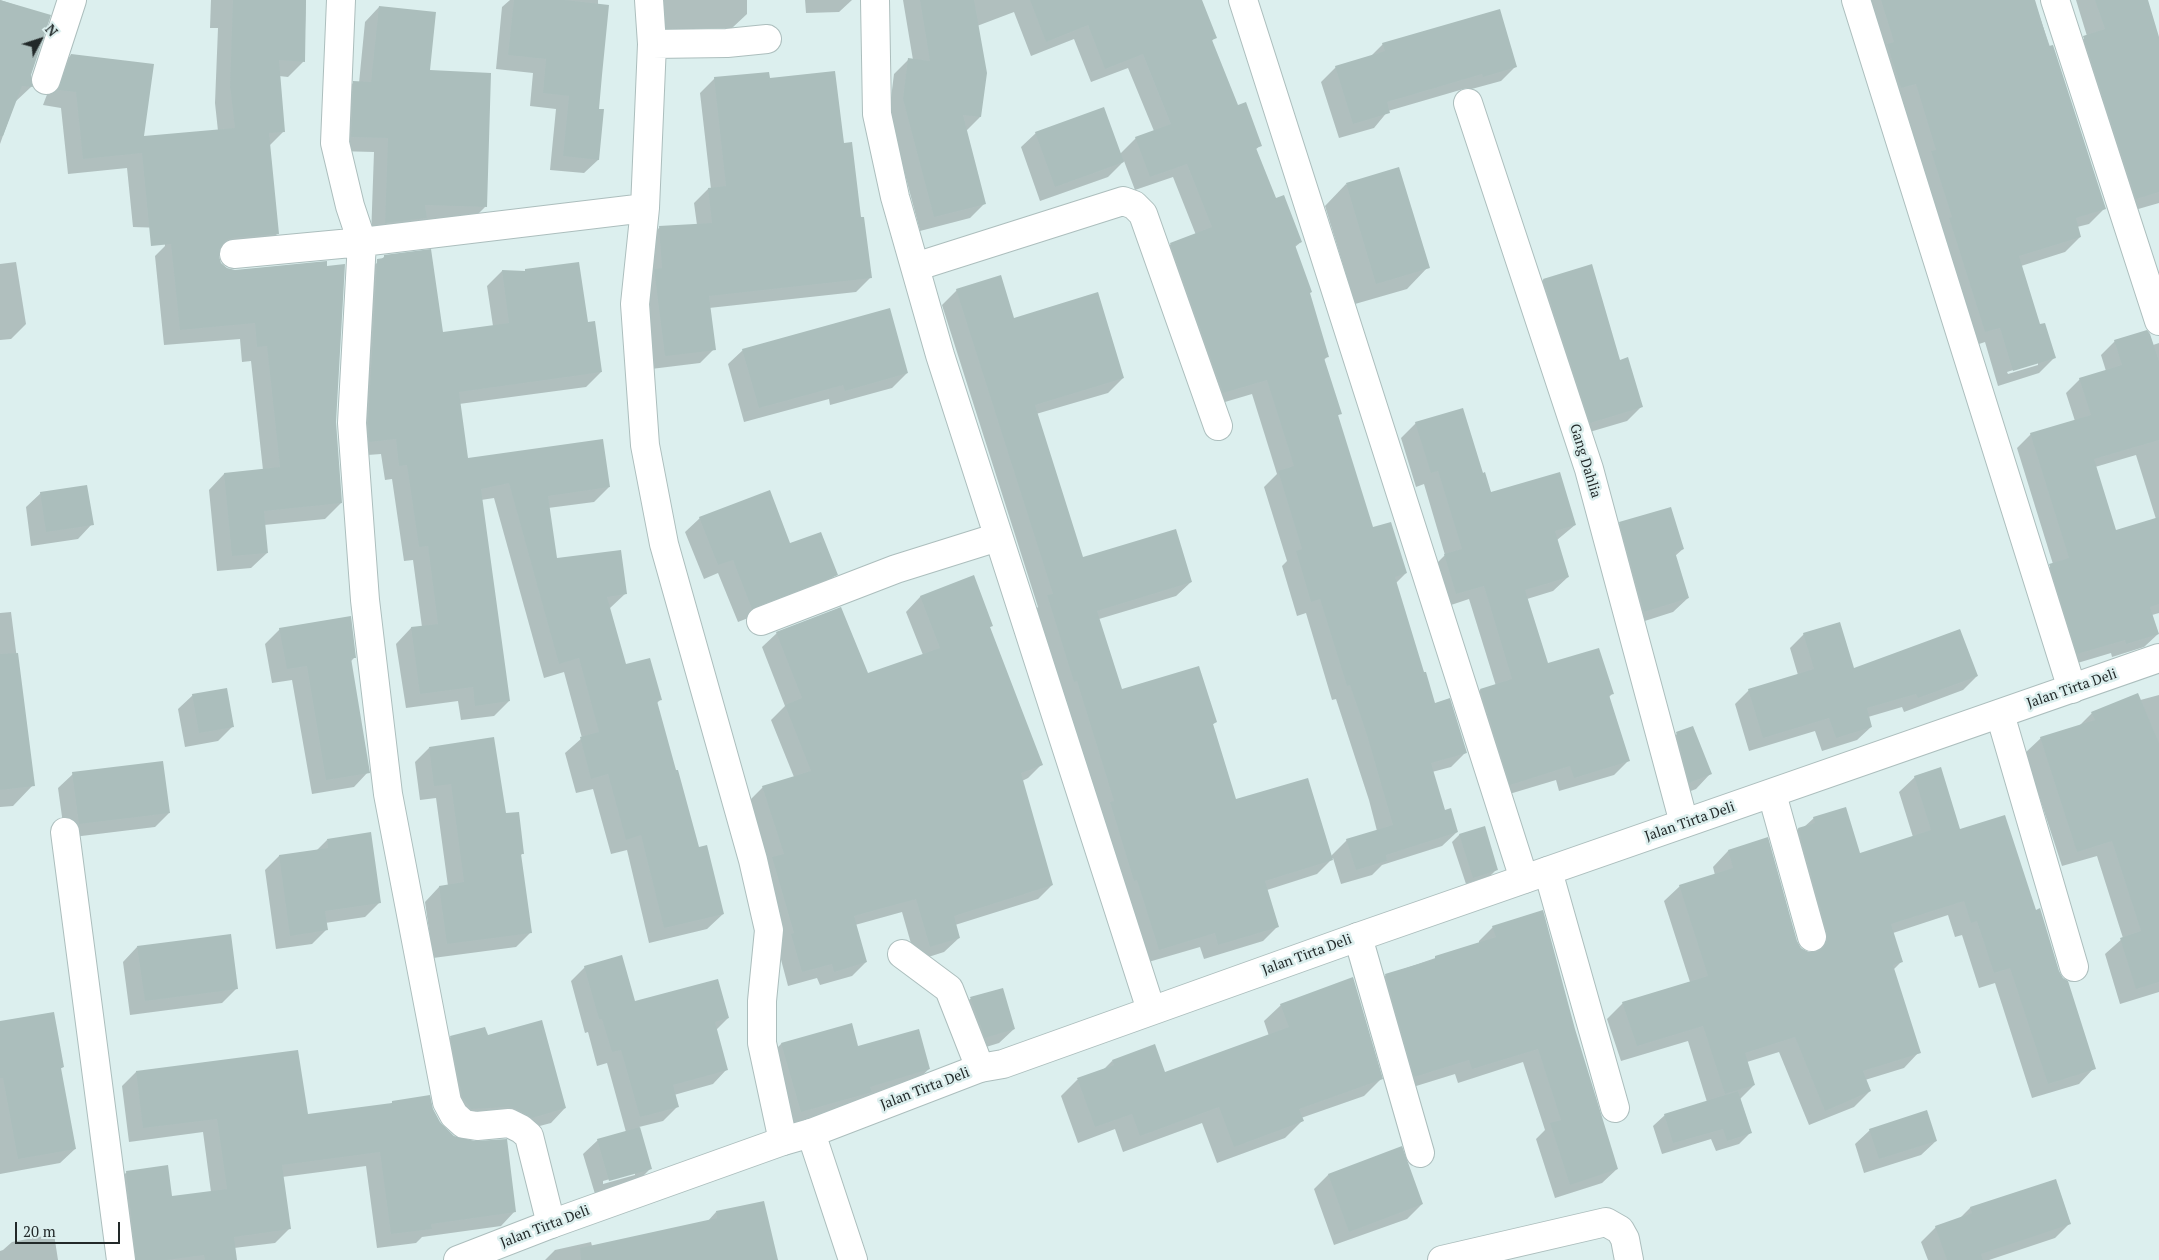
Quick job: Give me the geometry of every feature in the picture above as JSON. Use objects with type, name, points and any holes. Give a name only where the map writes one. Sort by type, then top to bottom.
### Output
[{"type":"street","points":[[46,80],[72,0]]},
{"type":"street","points":[[341,0],[335,142],[350,206],[362,242],[352,423],[365,600],[388,794],[447,1102],[454,1115],[464,1124],[477,1126],[509,1123],[529,1136],[550,1224]]},
{"type":"street","points":[[649,0],[652,44],[645,208],[635,304],[645,445],[664,544],[752,860],[769,930],[762,1002],[762,1044],[782,1141]]},
{"type":"street","points":[[875,0],[876,114],[895,197],[940,355],[1151,1010]]},
{"type":"street","points":[[1243,0],[1615,1108]]},
{"type":"street","points":[[1856,0],[2072,689]]},
{"type":"street","points":[[2054,0],[2159,321]]},
{"type":"street","points":[[652,44],[727,43],[767,39]]},
{"type":"street","name":"Gang Dahlia","points":[[1468,103],[1589,469],[1684,823]]},
{"type":"street","points":[[915,267],[1123,202],[1134,204],[1143,214],[1218,426]]},
{"type":"street","points":[[234,254],[362,242],[645,208]]},
{"type":"street","points":[[761,621],[896,569],[998,537]]},
{"type":"street","name":"Jalan Tirta Deli","points":[[458,1260],[550,1224],[782,1141],[811,1133],[980,1068],[1003,1064],[1358,937],[2159,658]]},
{"type":"street","points":[[2000,714],[2074,967]]},
{"type":"street","points":[[1772,794],[1812,937]]},
{"type":"street","points":[[65,832],[121,1260]]},
{"type":"street","points":[[1358,937],[1420,1153]]},
{"type":"street","points":[[902,954],[949,989],[980,1068]]},
{"type":"street","points":[[811,1133],[853,1260]]},
{"type":"street","points":[[1442,1260],[1606,1222],[1620,1230],[1625,1239],[1629,1260]]},
{"type":"building","points":[[0,0],[51,15],[31,75],[33,87],[22,86],[3,136],[0,136]]},
{"type":"building","points":[[233,0],[306,0],[305,62],[279,60],[285,132],[269,133],[279,234],[233,238],[225,241],[220,248],[219,256],[221,263],[227,268],[235,270],[327,261],[327,266],[345,264],[336,422],[342,503],[264,511],[268,553],[232,556],[224,473],[280,467],[267,346],[257,347],[255,323],[180,330],[171,244],[151,246],[142,153],[83,159],[76,92],[58,90],[71,54],[154,64],[144,136],[235,128],[230,86]]},
{"type":"building","points":[[514,0],[565,0],[609,5],[599,109],[604,109],[599,160],[563,156],[569,96],[543,93],[546,59],[508,55]]},
{"type":"building","points":[[920,0],[974,0],[987,73],[981,117],[963,115],[986,204],[934,217],[903,99],[908,58],[930,61]]},
{"type":"building","points":[[1030,0],[1202,0],[1217,38],[1212,40],[1238,105],[1246,102],[1262,146],[1256,148],[1276,198],[1284,195],[1302,242],[1295,245],[1312,292],[1310,293],[1329,357],[1324,358],[1342,414],[1338,415],[1373,527],[1391,522],[1407,573],[1395,577],[1424,672],[1426,672],[1435,703],[1450,698],[1467,753],[1431,763],[1445,810],[1451,808],[1458,832],[1386,855],[1387,861],[1356,870],[1346,839],[1393,825],[1367,735],[1350,685],[1347,686],[1320,599],[1311,602],[1296,551],[1302,549],[1278,471],[1294,466],[1267,380],[1223,393],[1170,243],[1212,227],[1187,164],[1150,177],[1135,137],[1171,124],[1143,54],[1105,69],[1088,25],[1046,42]]},
{"type":"building","points":[[1881,0],[2035,0],[2049,46],[2053,45],[2106,209],[2076,218],[2081,237],[2019,256],[2040,324],[2045,323],[2056,358],[2013,371],[2000,328],[1985,332],[1949,218],[1952,217],[1931,151],[1936,150],[1916,84],[1901,88],[1887,44],[1894,42]]},
{"type":"building","points":[[2095,0],[2148,0],[2159,37],[2159,192],[2136,199],[2083,36],[2105,29]]},
{"type":"building","points":[[379,6],[436,12],[430,70],[491,73],[487,207],[425,205],[427,218],[385,223],[388,138],[351,137],[353,81],[371,82]]},
{"type":"building","points":[[1500,9],[1517,67],[1483,77],[1482,74],[1387,102],[1390,113],[1353,124],[1335,66],[1385,51],[1382,43]]},
{"type":"building","points":[[835,71],[844,143],[852,142],[861,217],[864,217],[872,278],[709,296],[716,350],[665,356],[654,269],[662,268],[659,226],[712,223],[708,188],[726,186],[714,77],[769,72],[770,78]]},
{"type":"building","points":[[1104,107],[1124,162],[1055,187],[1035,132]]},
{"type":"building","points":[[1399,167],[1430,268],[1376,284],[1346,183]]},
{"type":"building","points":[[431,249],[443,332],[509,323],[502,270],[525,271],[525,269],[579,262],[588,322],[595,321],[602,372],[459,392],[468,458],[603,439],[610,487],[548,496],[557,558],[621,550],[627,594],[607,597],[626,664],[650,658],[662,700],[657,701],[676,770],[678,770],[699,847],[707,845],[724,914],[664,928],[641,835],[626,840],[608,774],[591,779],[580,737],[599,732],[579,658],[559,664],[509,483],[481,489],[510,701],[475,706],[473,687],[420,694],[411,627],[438,624],[428,546],[419,547],[407,465],[399,466],[396,439],[369,442],[368,423],[377,259],[384,258],[384,255]]},
{"type":"building","points":[[1592,264],[1620,360],[1628,357],[1643,407],[1590,423],[1543,279]]},
{"type":"building","points":[[1001,275],[1014,318],[1098,292],[1124,378],[1035,405],[1083,557],[1176,529],[1192,582],[1097,611],[1122,689],[1199,666],[1217,722],[1213,724],[1236,799],[1308,778],[1333,860],[1265,881],[1279,927],[1218,945],[1215,933],[1159,950],[1137,880],[1134,881],[1110,802],[1114,801],[1077,681],[1074,682],[1047,595],[1053,594],[956,289]]},
{"type":"building","points":[[890,308],[908,373],[845,391],[843,385],[759,408],[742,349]]},
{"type":"building","points":[[2147,330],[2159,361],[2159,440],[2094,459],[2116,530],[2159,517],[2159,604],[2150,607],[2159,634],[2126,644],[2125,640],[2077,654],[2049,564],[2069,558],[2030,433],[2091,415],[2079,378],[2122,365],[2114,340]]},
{"type":"building","points":[[1463,408],[1483,473],[1485,472],[1491,492],[1560,472],[1576,525],[1555,531],[1569,577],[1525,590],[1548,663],[1599,648],[1614,694],[1609,695],[1630,761],[1574,778],[1570,766],[1510,785],[1480,689],[1512,679],[1484,586],[1456,594],[1444,554],[1462,549],[1438,471],[1431,473],[1415,422]]},
{"type":"building","points":[[87,485],[94,525],[46,532],[40,492]]},
{"type":"building","points":[[770,490],[790,543],[821,532],[838,575],[752,609],[733,560],[718,565],[699,517]]},
{"type":"building","points":[[1671,507],[1684,549],[1675,552],[1689,598],[1644,612],[1619,522]]},
{"type":"building","points":[[974,575],[993,626],[990,627],[1043,765],[1021,773],[1053,885],[954,916],[960,938],[930,947],[916,899],[854,916],[867,962],[834,972],[832,964],[802,972],[791,934],[794,933],[772,857],[784,854],[762,786],[811,771],[785,705],[802,698],[776,632],[841,607],[868,673],[940,648],[920,596]]},
{"type":"building","points":[[351,616],[356,658],[351,658],[370,773],[326,780],[307,666],[287,669],[279,628]]},
{"type":"building","points":[[1840,622],[1854,668],[1960,629],[1978,676],[1918,698],[1916,694],[1867,708],[1872,727],[1836,738],[1829,718],[1763,738],[1748,689],[1814,669],[1803,633]]},
{"type":"building","points":[[18,653],[35,786],[0,790],[0,654]]},
{"type":"building","points":[[227,688],[234,727],[199,733],[192,694]]},
{"type":"building","points":[[2138,693],[2159,743],[2159,982],[2136,989],[2120,938],[2141,931],[2112,841],[2077,852],[2040,737],[2095,720],[2091,712]]},
{"type":"building","points":[[1693,726],[1712,774],[1689,783],[1676,732]]},
{"type":"building","points":[[494,737],[506,813],[519,812],[524,854],[521,854],[532,933],[447,944],[439,886],[464,882],[451,784],[434,786],[429,747]]},
{"type":"building","points":[[163,761],[170,813],[79,824],[72,772]]},
{"type":"building","points":[[1941,767],[1960,829],[2005,815],[2036,910],[2040,908],[2059,971],[2063,978],[2068,981],[2096,1069],[2048,1084],[2010,968],[1994,973],[1977,921],[1971,923],[1964,901],[1891,924],[1903,962],[1893,965],[1921,1053],[1863,1071],[1871,1091],[1825,1111],[1795,1037],[1745,1053],[1755,1085],[1725,1094],[1703,1026],[1637,1046],[1622,1002],[1708,976],[1679,885],[1733,868],[1728,850],[1768,837],[1797,941],[1801,948],[1808,952],[1817,952],[1823,948],[1827,941],[1827,933],[1798,828],[1815,823],[1813,817],[1846,807],[1860,853],[1931,830],[1914,776]]},
{"type":"building","points":[[1485,826],[1498,870],[1473,878],[1459,834]]},
{"type":"building","points":[[371,832],[381,903],[325,911],[328,930],[290,936],[279,855],[328,848],[327,839]]},
{"type":"building","points":[[1543,910],[1575,1029],[1618,1169],[1570,1185],[1550,1123],[1561,1120],[1538,1049],[1472,1069],[1469,1060],[1414,1077],[1385,974],[1435,959],[1435,956],[1496,937],[1492,926]]},
{"type":"building","points":[[231,934],[238,989],[145,1001],[137,946]]},
{"type":"building","points":[[622,955],[635,1001],[718,979],[729,1018],[715,1022],[728,1070],[673,1085],[679,1107],[640,1117],[621,1050],[612,1052],[602,1019],[599,1019],[584,966]]},
{"type":"building","points":[[1353,977],[1383,1079],[1299,1109],[1304,1121],[1234,1147],[1219,1107],[1140,1136],[1132,1114],[1095,1127],[1077,1078],[1114,1065],[1112,1060],[1155,1044],[1165,1072],[1289,1027],[1280,1004]]},
{"type":"building","points":[[1003,988],[1015,1029],[985,1038],[970,997]]},
{"type":"building","points":[[54,1012],[64,1067],[61,1068],[76,1149],[18,1159],[3,1078],[0,1078],[0,1021]]},
{"type":"building","points":[[542,1020],[566,1108],[532,1118],[516,1109],[508,1107],[471,1109],[462,1097],[450,1036],[485,1027],[488,1035]]},
{"type":"building","points":[[852,1023],[858,1046],[919,1029],[930,1069],[870,1087],[872,1092],[801,1112],[781,1043]]},
{"type":"building","points":[[298,1050],[308,1114],[392,1103],[392,1101],[430,1095],[433,1109],[440,1122],[454,1136],[475,1141],[507,1139],[516,1212],[431,1224],[432,1229],[391,1234],[380,1152],[282,1165],[291,1229],[234,1237],[237,1260],[205,1260],[204,1255],[167,1260],[136,1260],[126,1171],[168,1165],[172,1196],[227,1189],[217,1119],[143,1128],[136,1071]]},
{"type":"building","points":[[1738,1091],[1752,1133],[1727,1141],[1723,1129],[1673,1143],[1664,1114]]},
{"type":"building","points":[[1927,1110],[1937,1141],[1879,1159],[1869,1129]]},
{"type":"building","points":[[640,1127],[652,1169],[609,1181],[597,1139]]},
{"type":"building","points":[[1402,1146],[1423,1204],[1349,1232],[1328,1174]]},
{"type":"building","points":[[2056,1179],[2071,1224],[1981,1254],[1983,1260],[1947,1260],[1935,1226],[1972,1213],[1970,1207]]},
{"type":"building","points":[[764,1201],[778,1260],[581,1260],[580,1248],[717,1218],[716,1211]]}]
